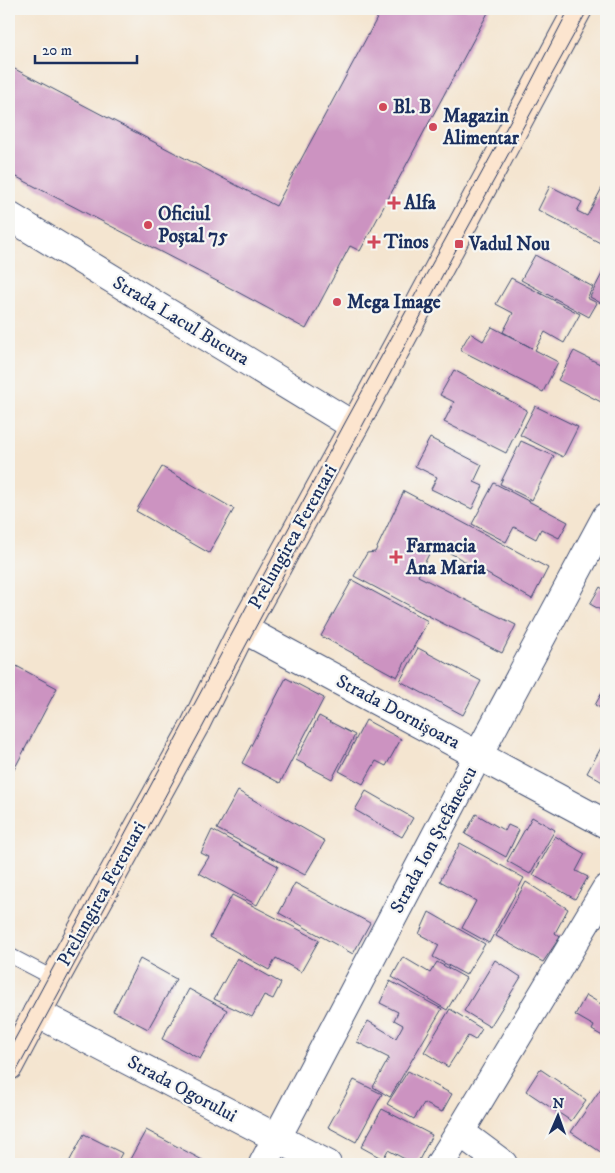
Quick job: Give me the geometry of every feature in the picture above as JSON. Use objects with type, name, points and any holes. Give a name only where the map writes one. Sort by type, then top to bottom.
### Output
[{"type":"main road","name":"Prelungirea Ferentari","points":[[9,1066],[195,725],[243,629],[578,9]]},
{"type":"street","name":"Strada Lacul Bucura","points":[[9,216],[354,426]]},
{"type":"street","name":"Strada Ion Ștefănescu","points":[[263,1164],[606,517]]},
{"type":"street","name":"Strada Dornișoara","points":[[243,629],[606,824]]},
{"type":"street","points":[[440,1164],[606,889]]},
{"type":"street","name":"Strada Ogorului","points":[[38,1013],[327,1164]]},
{"type":"street","points":[[460,1132],[503,1164]]},
{"type":"lane","points":[[9,955],[55,979]]},
{"type":"building","points":[[382,9],[490,9],[360,251],[350,246],[306,329],[9,173],[9,111],[11,106],[9,104],[9,66],[276,206]]},
{"type":"building","points":[[550,186],[582,202],[577,211],[587,216],[602,188],[606,190],[606,246],[538,210]]},
{"type":"building","points":[[535,255],[593,287],[587,298],[597,303],[589,317],[521,280]]},
{"type":"building","points":[[606,266],[606,306],[590,297]]},
{"type":"building","points":[[511,278],[580,314],[564,343],[545,332],[535,350],[558,362],[543,392],[460,350],[470,333],[483,341],[492,327],[532,348],[503,332],[513,313],[496,304]]},
{"type":"building","points":[[574,351],[606,367],[605,404],[558,380]]},
{"type":"building","points":[[454,370],[527,410],[506,453],[444,422],[454,402],[440,395]]},
{"type":"building","points":[[535,406],[578,427],[563,457],[520,435]]},
{"type":"building","points":[[430,438],[482,465],[474,482],[483,486],[472,509],[431,489],[437,477],[415,466]]},
{"type":"building","points":[[521,441],[554,456],[532,500],[500,484]]},
{"type":"building","points":[[162,467],[234,509],[209,553],[136,511]]},
{"type":"building","points":[[494,483],[568,522],[559,538],[541,529],[536,539],[514,527],[506,542],[472,524]]},
{"type":"building","name":"Farmacia Ana Maria","points":[[404,491],[548,568],[532,599],[434,544],[418,576],[516,625],[502,653],[354,576],[367,553],[375,552]]},
{"type":"building","points":[[352,580],[428,621],[397,677],[321,636]]},
{"type":"building","points":[[600,587],[606,591],[606,613],[590,604]]},
{"type":"building","points":[[418,648],[481,681],[463,715],[400,681]]},
{"type":"building","points":[[9,662],[57,688],[9,779]]},
{"type":"building","points":[[286,678],[324,698],[280,783],[242,763]]},
{"type":"building","points":[[606,686],[606,711],[595,705]]},
{"type":"building","points":[[319,716],[355,735],[332,779],[296,760]]},
{"type":"building","points":[[366,720],[401,739],[386,766],[376,761],[363,784],[339,771]]},
{"type":"building","points":[[606,739],[606,784],[587,773]]},
{"type":"building","points":[[238,791],[325,841],[305,875],[217,829]]},
{"type":"building","points":[[366,791],[413,818],[402,837],[355,810]]},
{"type":"building","points":[[476,814],[505,831],[508,825],[519,830],[506,857],[465,834]]},
{"type":"building","points":[[532,817],[555,830],[530,874],[507,861]]},
{"type":"building","points":[[212,830],[278,866],[257,905],[199,873],[209,857],[201,853]]},
{"type":"building","points":[[555,836],[585,854],[576,871],[588,877],[575,899],[533,875]]},
{"type":"building","points":[[460,843],[524,878],[489,943],[462,928],[476,901],[440,881]]},
{"type":"building","points":[[526,882],[568,909],[555,933],[560,937],[543,962],[496,936]]},
{"type":"building","points":[[295,883],[370,923],[353,954],[279,913]]},
{"type":"building","points":[[232,895],[319,940],[301,972],[276,958],[269,970],[210,937]]},
{"type":"building","points":[[429,912],[485,944],[466,975],[433,957],[439,945],[419,934]]},
{"type":"building","points":[[403,957],[430,973],[437,962],[466,978],[447,1010],[392,977]]},
{"type":"building","points":[[237,958],[281,983],[273,999],[264,995],[252,1017],[214,999]]},
{"type":"building","points":[[140,959],[176,979],[148,1029],[113,1011]]},
{"type":"building","points":[[495,960],[521,977],[490,1027],[464,1011]]},
{"type":"building","points":[[390,981],[442,1009],[390,1097],[373,1087],[389,1058],[357,1042],[368,1021],[396,1038],[403,1025],[394,1020],[398,1012],[380,1003]]},
{"type":"building","points":[[189,989],[227,1010],[200,1059],[162,1039]]},
{"type":"building","points":[[586,995],[606,1007],[606,1038],[592,1030],[594,1026],[575,1015]]},
{"type":"building","points":[[450,1009],[482,1029],[475,1040],[468,1036],[448,1067],[424,1052]]},
{"type":"building","points":[[540,1069],[586,1100],[571,1121],[526,1091]]},
{"type":"building","points":[[408,1071],[452,1094],[442,1112],[424,1103],[414,1119],[387,1104]]},
{"type":"building","points":[[354,1080],[382,1094],[356,1142],[328,1127]]},
{"type":"building","points":[[604,1084],[606,1086],[606,1146],[602,1153],[571,1132]]},
{"type":"building","points":[[382,1109],[432,1135],[417,1164],[388,1150],[383,1159],[361,1147]]},
{"type":"building","points":[[146,1130],[208,1163],[135,1164],[129,1161]]},
{"type":"building","points":[[84,1134],[122,1153],[116,1164],[68,1164]]},
{"type":"tram line","points":[[9,1050],[569,9]]},
{"type":"tram line","points":[[9,1085],[202,728],[459,244],[588,9]]},
{"type":"place","name":"Bl. B","points":[[383,107]]},
{"type":"place","name":"Magazin Alimentar","points":[[433,127]]},
{"type":"place","name":"Alfa","points":[[394,203]]},
{"type":"place","name":"Oficiul Poștal 75","points":[[148,225]]},
{"type":"place","name":"Tinos","points":[[374,242]]},
{"type":"place","name":"Vadul Nou","points":[[459,244]]},
{"type":"place","name":"Mega Image","points":[[337,302]]},
{"type":"place","name":"Farmacia Ana Maria","points":[[396,557]]}]
